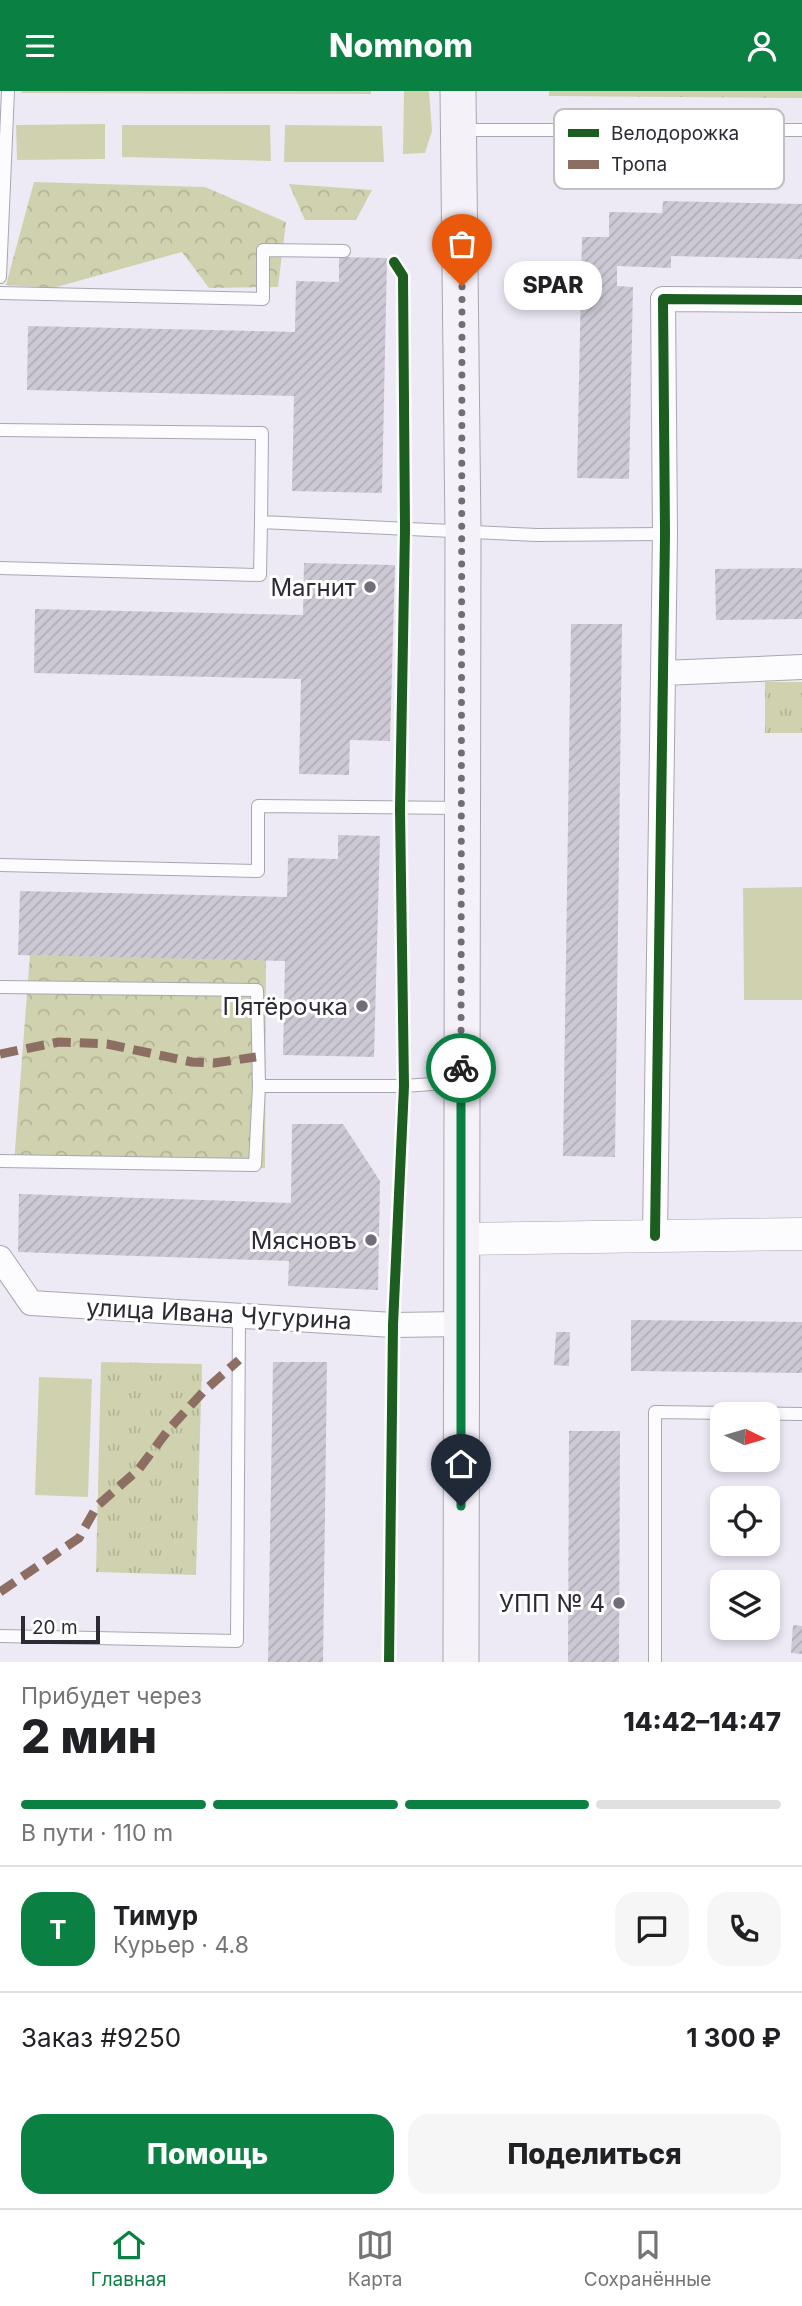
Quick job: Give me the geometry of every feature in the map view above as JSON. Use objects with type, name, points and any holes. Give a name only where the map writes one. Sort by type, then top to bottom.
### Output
[{"type":"main road","points":[[458,91],[463,532],[461,1662]]},
{"type":"street","points":[[654,1236],[665,534],[663,299],[802,300]]},
{"type":"street","points":[[663,673],[802,667]]},
{"type":"street","points":[[462,1239],[802,1234]]},
{"type":"street","name":"улица Ивана Чугурина","points":[[0,1258],[31,1303],[393,1325],[462,1324]]},
{"type":"lane","points":[[0,277],[8,91]]},
{"type":"lane","points":[[458,130],[554,130]]},
{"type":"lane","points":[[784,130],[802,130]]},
{"type":"lane","points":[[0,293],[263,299],[263,250],[344,251]]},
{"type":"lane","points":[[0,430],[261,433],[260,575],[0,568]]},
{"type":"lane","points":[[261,522],[463,532],[665,534]]},
{"type":"lane","points":[[0,865],[258,871],[258,806],[462,808]]},
{"type":"lane","points":[[0,987],[257,990],[259,1086],[255,1165],[0,1161]]},
{"type":"lane","points":[[259,1086],[404,1086],[461,1081]]},
{"type":"lane","points":[[0,1636],[237,1640],[239,1317]]},
{"type":"lane","points":[[655,1662],[655,1412],[802,1414]]},
{"type":"green space","points":[[371,91],[371,94],[21,93]]},
{"type":"green space","points":[[404,91],[429,91],[432,131],[425,153],[403,154]]},
{"type":"green space","points":[[549,91],[802,91],[802,98],[549,96]]},
{"type":"green space","points":[[105,124],[105,159],[17,160],[16,125]]},
{"type":"green space","points":[[122,125],[270,125],[271,161],[122,157]]},
{"type":"green space","points":[[285,125],[382,126],[384,162],[284,162]]},
{"type":"green space","points":[[34,182],[205,187],[286,222],[278,287],[209,288],[182,252],[53,288],[6,285]]},
{"type":"green space","points":[[289,184],[372,190],[356,220],[305,220]]},
{"type":"green space","points":[[765,682],[802,682],[802,733],[765,733]]},
{"type":"green space","points":[[802,887],[802,1000],[744,1000],[743,888]]},
{"type":"green space","points":[[30,955],[266,960],[265,1168],[14,1162]]},
{"type":"green space","points":[[101,1362],[202,1364],[196,1575],[96,1572]]},
{"type":"green space","points":[[39,1377],[92,1379],[88,1497],[35,1495]]},
{"type":"building","points":[[663,201],[802,204],[802,259],[671,256],[671,268],[617,266],[617,286],[633,287],[629,479],[577,478],[582,237],[609,237],[609,212],[662,213]]},
{"type":"building","points":[[339,257],[387,258],[382,493],[292,491],[294,396],[27,390],[28,326],[295,332],[296,281],[339,282]]},
{"type":"building","points":[[304,563],[395,565],[390,741],[350,740],[349,775],[299,774],[301,679],[34,673],[35,609],[303,615]]},
{"type":"building","points":[[802,568],[802,619],[716,620],[715,569]]},
{"type":"building","points":[[571,624],[622,624],[615,1157],[563,1156]]},
{"type":"building","points":[[338,835],[380,836],[374,1057],[283,1055],[285,961],[18,955],[20,891],[287,897],[288,858],[338,859]]},
{"type":"building","points":[[292,1124],[343,1124],[380,1181],[378,1290],[288,1286],[289,1261],[18,1252],[19,1194],[291,1203]]},
{"type":"building","points":[[631,1320],[802,1322],[802,1373],[631,1371]]},
{"type":"building","points":[[556,1332],[570,1332],[569,1366],[554,1365]]},
{"type":"building","points":[[273,1362],[327,1362],[323,1662],[268,1662]]},
{"type":"building","points":[[569,1431],[620,1431],[619,1662],[568,1662]]},
{"type":"building","points":[[793,1625],[802,1626],[802,1654],[791,1653]]},
{"type":"marked path","points":[[0,1054],[59,1042],[107,1044],[192,1062],[214,1063],[256,1057]]},
{"type":"marked path","points":[[0,1592],[79,1538],[97,1506],[139,1469],[169,1429],[204,1391],[239,1360]]},
{"type":"cycle path","points":[[389,1662],[393,1325],[404,1086],[400,809],[405,529],[403,276],[394,262]]},
{"type":"cycle path","points":[[655,1236],[665,534],[663,299],[802,300]]},
{"type":"way so far","points":[[461,1068],[462,286]]},
{"type":"place","name":"SPAR","points":[[462,286]]},
{"type":"place","name":"Магнит","points":[[370,587]]},
{"type":"place","name":"Пятёрочка","points":[[362,1006]]},
{"type":"place","name":"Мясновъ","points":[[371,1240]]},
{"type":"place","name":"УПП № 4","points":[[619,1603]]},
{"type":"route","points":[[461,1068],[461,1506]]}]
